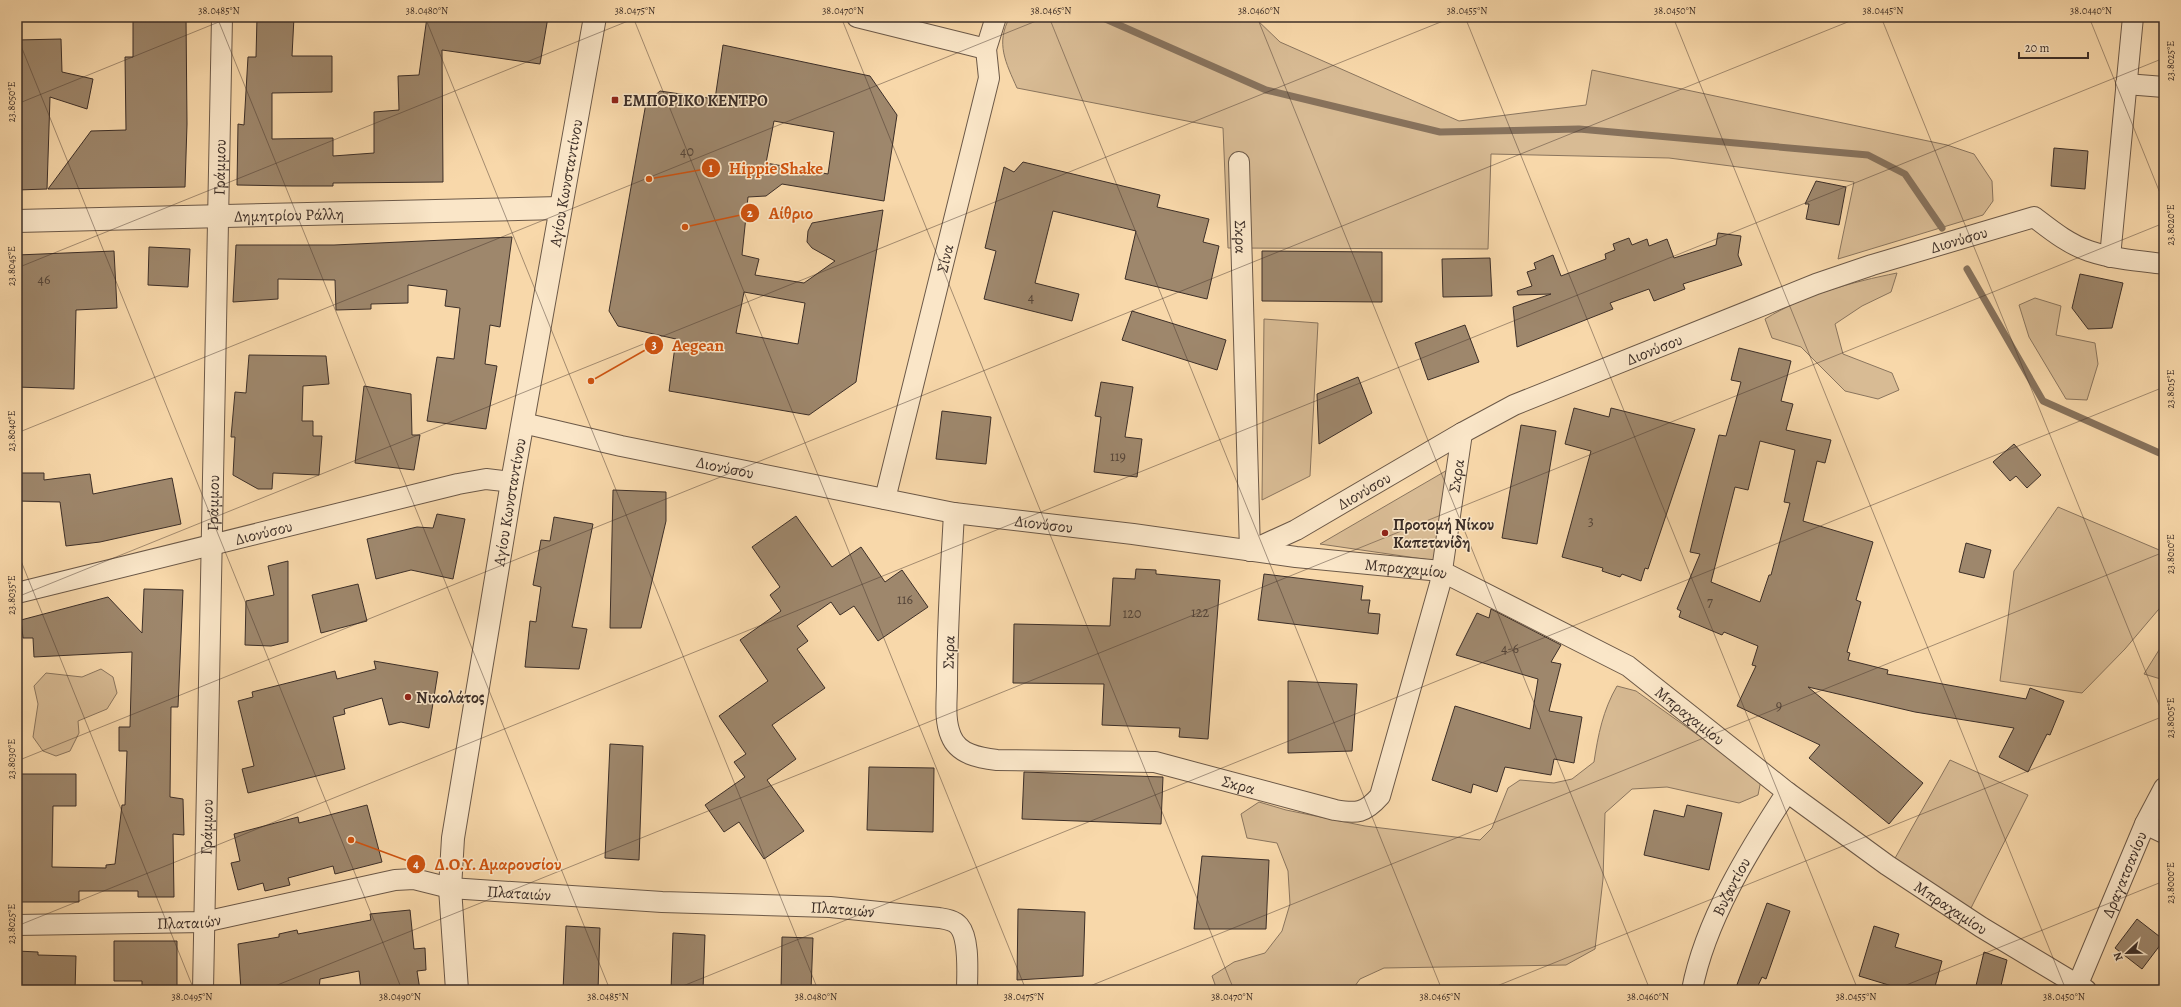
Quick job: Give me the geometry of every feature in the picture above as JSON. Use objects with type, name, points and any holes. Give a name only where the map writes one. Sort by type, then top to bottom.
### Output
[{"type":"street","name":"Γράμμου","points":[[203,990],[222,17]]},
{"type":"street","name":"Αγίου Κωνσταντίνου","points":[[457,990],[450,888],[453,838],[512,482],[595,17]]},
{"type":"street","points":[[857,17],[986,49]]},
{"type":"street","name":"Σίνα","points":[[885,498],[989,78],[986,49],[996,17]]},
{"type":"street","points":[[2110,257],[2133,17]]},
{"type":"street","points":[[2126,84],[2164,86]]},
{"type":"street","name":"Σκρα","points":[[1239,162],[1250,551]]},
{"type":"street","name":"Δημητρίου Ράλλη","points":[[17,221],[560,208]]},
{"type":"street","name":"Διονύσου","points":[[523,423],[621,446],[954,513],[1133,534],[1250,551],[1296,530],[1462,433],[1514,405],[1816,284],[1872,265],[2034,217],[2060,236],[2087,250],[2110,257],[2164,264]]},
{"type":"street","name":"Σκρα","points":[[954,513],[947,661],[947,717],[951,736],[957,745],[965,752],[979,758],[997,760],[1155,762],[1349,812],[1363,811],[1380,796],[1442,571],[1462,433]]},
{"type":"street","name":"Διονύσου","points":[[17,593],[470,481],[486,479],[512,482]]},
{"type":"street","name":"Μπραχαμίου","points":[[1250,551],[1442,571],[1628,666],[1787,792],[1887,865],[1981,927],[2082,987]]},
{"type":"street","name":"Δραγατσανίου","points":[[2082,987],[2145,824],[2164,788]]},
{"type":"street","name":"Βυζαντίου","points":[[1692,990],[1705,942],[1724,899],[1787,792]]},
{"type":"street","points":[[2145,824],[2164,833]]},
{"type":"street","name":"Πλαταιών","points":[[17,925],[204,922],[395,880],[414,879],[450,888],[662,902],[830,906],[939,918],[950,920],[959,925],[966,946],[967,990]]},
{"type":"shaded area","points":[[1010,17],[1254,17],[1280,42],[1459,121],[1586,105],[1592,70],[1947,145],[1974,154],[1992,181],[1993,201],[1983,215],[1838,259],[1854,182],[1669,158],[1491,154],[1488,249],[1228,248],[1223,128],[1017,88],[1006,61],[1003,44],[1003,36]]},
{"type":"shaded area","points":[[1897,273],[1891,292],[1862,306],[1835,324],[1843,354],[1892,373],[1899,390],[1878,399],[1845,391],[1801,347],[1772,338],[1765,319],[1780,311],[1829,290]]},
{"type":"shaded area","points":[[2035,298],[2061,306],[2056,335],[2095,343],[2098,364],[2087,400],[2066,399],[2029,337],[2019,305]]},
{"type":"shaded area","points":[[1264,319],[1318,323],[1310,476],[1262,500]]},
{"type":"shaded area","points":[[1449,469],[1437,561],[1320,544]]},
{"type":"shaded area","points":[[2058,507],[2164,552],[2164,603],[2125,649],[2082,693],[2000,681],[2014,571]]},
{"type":"shaded area","points":[[2164,642],[2164,680],[2144,674]]},
{"type":"shaded area","points":[[101,669],[113,677],[117,693],[107,709],[78,721],[79,733],[70,751],[56,756],[43,751],[33,737],[38,704],[34,686],[46,673],[82,677]]},
{"type":"shaded area","points":[[1617,686],[1636,691],[1761,780],[1758,795],[1739,803],[1667,787],[1632,789],[1605,813],[1603,879],[1595,949],[1566,965],[1384,968],[1360,979],[1352,990],[1281,990],[1278,988],[1268,990],[1217,990],[1212,976],[1234,962],[1265,953],[1282,931],[1290,904],[1288,871],[1277,843],[1247,838],[1241,814],[1259,802],[1286,810],[1365,826],[1480,840],[1492,828],[1508,788],[1520,780],[1554,783],[1572,779],[1594,762],[1602,723],[1608,704]]},
{"type":"shaded area","points":[[1950,760],[2028,795],[1970,910],[1894,860]]},
{"type":"building","points":[[133,17],[186,17],[187,124],[185,187],[48,189],[91,131],[126,130],[125,57],[133,57]]},
{"type":"building","points":[[257,17],[294,17],[292,56],[332,56],[332,92],[272,93],[272,139],[333,138],[333,156],[374,153],[374,112],[399,110],[398,76],[419,75],[427,17],[548,17],[540,64],[442,50],[443,182],[333,183],[333,186],[237,185],[238,124],[244,125],[248,57],[256,57]]},
{"type":"building","points":[[61,39],[62,72],[93,79],[87,109],[50,97],[47,189],[17,190],[17,40]]},
{"type":"building","points":[[723,45],[870,76],[897,115],[884,201],[782,184],[766,196],[748,197],[742,255],[759,259],[755,275],[804,283],[835,261],[812,248],[807,242],[808,231],[812,223],[883,210],[856,382],[809,415],[669,391],[676,339],[618,326],[609,311],[646,103],[660,91],[715,99]],"holes":[[[774,121],[834,132],[828,174],[766,163]],[[744,292],[805,303],[798,344],[736,333]]]},
{"type":"building","points":[[2054,148],[2088,151],[2085,189],[2051,186]]},
{"type":"building","points":[[1023,162],[1160,195],[1157,207],[1209,219],[1203,242],[1219,246],[1207,299],[1125,279],[1136,231],[1053,211],[1035,283],[1079,294],[1072,321],[984,299],[996,251],[985,248],[1004,167],[1014,172]]},
{"type":"building","points":[[1816,181],[1846,187],[1839,225],[1806,219],[1809,204],[1805,204]]},
{"type":"building","points":[[1718,233],[1741,236],[1738,255],[1742,265],[1683,284],[1685,289],[1654,301],[1649,289],[1610,303],[1613,309],[1517,347],[1513,307],[1551,294],[1518,295],[1517,291],[1532,286],[1527,272],[1536,269],[1534,263],[1553,255],[1561,276],[1606,259],[1605,254],[1615,250],[1613,244],[1629,238],[1632,245],[1647,239],[1649,246],[1667,239],[1674,258],[1716,245]]},
{"type":"building","points":[[512,237],[500,327],[490,325],[485,364],[497,366],[486,429],[427,421],[437,357],[454,359],[460,308],[445,306],[447,290],[408,285],[408,303],[371,304],[371,309],[336,310],[335,280],[278,279],[278,299],[233,302],[236,245],[334,245]]},
{"type":"building","points":[[149,247],[190,249],[188,287],[148,285]]},
{"type":"building","points":[[114,251],[117,308],[76,310],[74,389],[17,387],[17,255]]},
{"type":"building","points":[[1262,251],[1382,252],[1382,302],[1262,301]]},
{"type":"building","points":[[1490,258],[1492,296],[1443,297],[1442,259]]},
{"type":"building","points":[[2080,274],[2123,283],[2112,328],[2088,329],[2072,308]]},
{"type":"building","points":[[1132,311],[1226,340],[1217,370],[1122,340]]},
{"type":"building","points":[[1465,325],[1479,362],[1428,380],[1415,343]]},
{"type":"building","points":[[1739,348],[1791,361],[1781,401],[1793,404],[1786,430],[1831,440],[1825,463],[1817,461],[1803,521],[1873,542],[1856,600],[1861,602],[1847,652],[1850,653],[1848,660],[1888,670],[1887,674],[2026,699],[2030,688],[2064,701],[2050,735],[2047,734],[2028,772],[1999,757],[2014,728],[1915,712],[1808,687],[1923,783],[1889,824],[1809,758],[1820,745],[1737,706],[1756,666],[1752,665],[1758,646],[1724,632],[1722,635],[1679,617],[1681,611],[1677,609],[1700,554],[1690,552],[1719,435],[1726,436],[1741,382],[1731,380]],"holes":[[[1760,441],[1795,450],[1784,502],[1790,503],[1771,575],[1769,575],[1760,602],[1711,582],[1735,487],[1748,490]]]},
{"type":"building","points":[[249,355],[326,356],[329,384],[303,386],[302,421],[313,421],[313,436],[322,436],[319,475],[273,473],[272,489],[258,489],[233,475],[235,437],[231,437],[235,392],[246,393]]},
{"type":"building","points":[[1358,377],[1372,413],[1319,444],[1317,394]]},
{"type":"building","points":[[1101,382],[1133,387],[1125,437],[1142,439],[1137,477],[1094,472],[1101,417],[1095,416]]},
{"type":"building","points":[[364,386],[411,394],[412,435],[420,435],[414,470],[355,463]]},
{"type":"building","points":[[1574,408],[1609,417],[1611,408],[1695,429],[1648,569],[1645,568],[1641,581],[1622,574],[1620,577],[1602,571],[1603,568],[1562,557],[1591,451],[1565,444]]},
{"type":"building","points":[[942,411],[991,417],[986,464],[936,459]]},
{"type":"building","points":[[1521,425],[1556,431],[1537,544],[1502,538]]},
{"type":"building","points":[[2014,444],[2041,475],[2027,488],[2016,476],[2010,481],[1993,462]]},
{"type":"building","points":[[17,473],[44,473],[44,480],[90,474],[93,494],[172,478],[181,524],[100,542],[66,546],[60,502],[17,501]]},
{"type":"building","points":[[613,490],[666,492],[666,521],[641,628],[610,628]]},
{"type":"building","points":[[437,514],[465,519],[453,579],[411,570],[376,579],[367,539],[417,527],[433,528]]},
{"type":"building","points":[[796,516],[832,567],[861,547],[885,582],[902,570],[928,607],[878,641],[854,606],[840,615],[831,602],[797,626],[808,641],[797,649],[825,688],[772,725],[796,759],[767,780],[804,831],[764,859],[739,822],[724,832],[705,805],[745,777],[734,762],[746,754],[719,716],[768,681],[740,640],[781,611],[770,595],[780,587],[752,547]]},
{"type":"building","points":[[554,517],[593,524],[572,627],[587,629],[579,669],[525,667],[530,621],[536,622],[541,587],[533,585],[541,540],[550,541]]},
{"type":"building","points":[[1966,543],[1991,550],[1984,578],[1959,572]]},
{"type":"building","points":[[288,561],[288,642],[271,646],[245,645],[246,601],[274,595],[268,566]]},
{"type":"building","points":[[1136,569],[1156,570],[1156,574],[1220,580],[1208,739],[1179,737],[1180,728],[1102,725],[1104,684],[1013,683],[1014,624],[1110,626],[1113,578],[1135,579]]},
{"type":"building","points":[[1264,574],[1363,586],[1361,600],[1370,600],[1368,613],[1380,614],[1378,634],[1258,620]]},
{"type":"building","points":[[358,584],[367,621],[321,633],[312,595]]},
{"type":"building","points":[[144,589],[183,590],[178,707],[171,707],[170,797],[183,799],[184,835],[173,834],[174,897],[138,897],[138,891],[79,891],[79,902],[17,902],[17,774],[76,774],[76,806],[53,806],[52,867],[106,868],[106,865],[115,864],[122,805],[125,805],[127,751],[119,751],[119,727],[130,727],[132,652],[34,657],[33,638],[23,638],[21,620],[108,597],[142,633]]},
{"type":"building","points":[[1491,609],[1561,645],[1551,662],[1561,664],[1549,711],[1582,717],[1574,763],[1554,759],[1551,775],[1505,767],[1497,792],[1473,784],[1471,793],[1432,780],[1455,706],[1530,729],[1538,679],[1456,655],[1477,613],[1489,618]]},
{"type":"building","points":[[374,661],[438,672],[429,728],[401,722],[389,725],[382,698],[344,709],[345,714],[333,717],[345,769],[248,793],[242,769],[254,766],[238,701],[253,697],[252,692],[335,671],[337,679],[376,669]]},
{"type":"building","points":[[1288,681],[1357,684],[1352,751],[1288,753]]},
{"type":"building","points":[[610,744],[643,746],[639,860],[605,858]]},
{"type":"building","points":[[869,767],[934,768],[933,832],[867,830]]},
{"type":"building","points":[[1024,772],[1163,777],[1161,824],[1022,819]]},
{"type":"building","points":[[367,805],[382,862],[335,874],[333,866],[288,878],[290,885],[265,891],[263,883],[238,890],[231,863],[240,861],[234,834],[298,817],[299,823]]},
{"type":"building","points":[[1687,805],[1722,813],[1709,870],[1644,855],[1654,810],[1684,817]]},
{"type":"building","points":[[1202,856],[1269,860],[1266,929],[1194,929]]},
{"type":"building","points":[[1767,903],[1790,911],[1766,979],[1762,977],[1756,990],[1735,990]]},
{"type":"building","points":[[1018,909],[1085,912],[1083,976],[1017,980]]},
{"type":"building","points":[[410,910],[414,949],[425,948],[426,970],[417,971],[420,990],[361,990],[359,971],[320,979],[319,990],[241,990],[238,944],[279,937],[279,934],[297,930],[298,934],[371,920],[370,914]]},
{"type":"building","points":[[2137,919],[2164,940],[2142,969],[2115,948]]},
{"type":"building","points":[[566,926],[600,928],[598,990],[563,990]]},
{"type":"building","points":[[1874,926],[1899,934],[1895,947],[1942,961],[1934,990],[1905,990],[1859,976]]},
{"type":"building","points":[[673,933],[705,935],[703,990],[671,990]]},
{"type":"building","points":[[782,937],[813,938],[811,990],[781,990]]},
{"type":"building","points":[[114,941],[177,941],[177,987],[142,987],[142,981],[114,981]]},
{"type":"building","points":[[17,951],[38,952],[38,955],[76,956],[75,990],[17,990]]},
{"type":"building","points":[[1984,952],[2007,960],[2000,990],[1975,990]]},
{"type":"waterway","points":[[1101,17],[1266,90],[1440,132],[1579,129],[1868,155],[1905,174],[1942,228]]},
{"type":"waterway","points":[[1967,269],[2043,401],[2164,455]]},
{"type":"place","name":"ΕΜΠΟΡΙΚΟ ΚΕΝΤΡΟ","points":[[615,100]]},
{"type":"place","name":"Hippie Shake","points":[[649,179]]},
{"type":"place","name":"Αίθριο","points":[[685,227]]},
{"type":"place","name":"Aegean","points":[[591,381]]},
{"type":"place","name":"Προτομή Νίκου Καπετανίδη","points":[[1385,533]]},
{"type":"place","name":"Νικολάτος","points":[[408,697]]},
{"type":"place","name":"Δ.Ο.Υ. Αμαρουσίου","points":[[351,840]]}]
